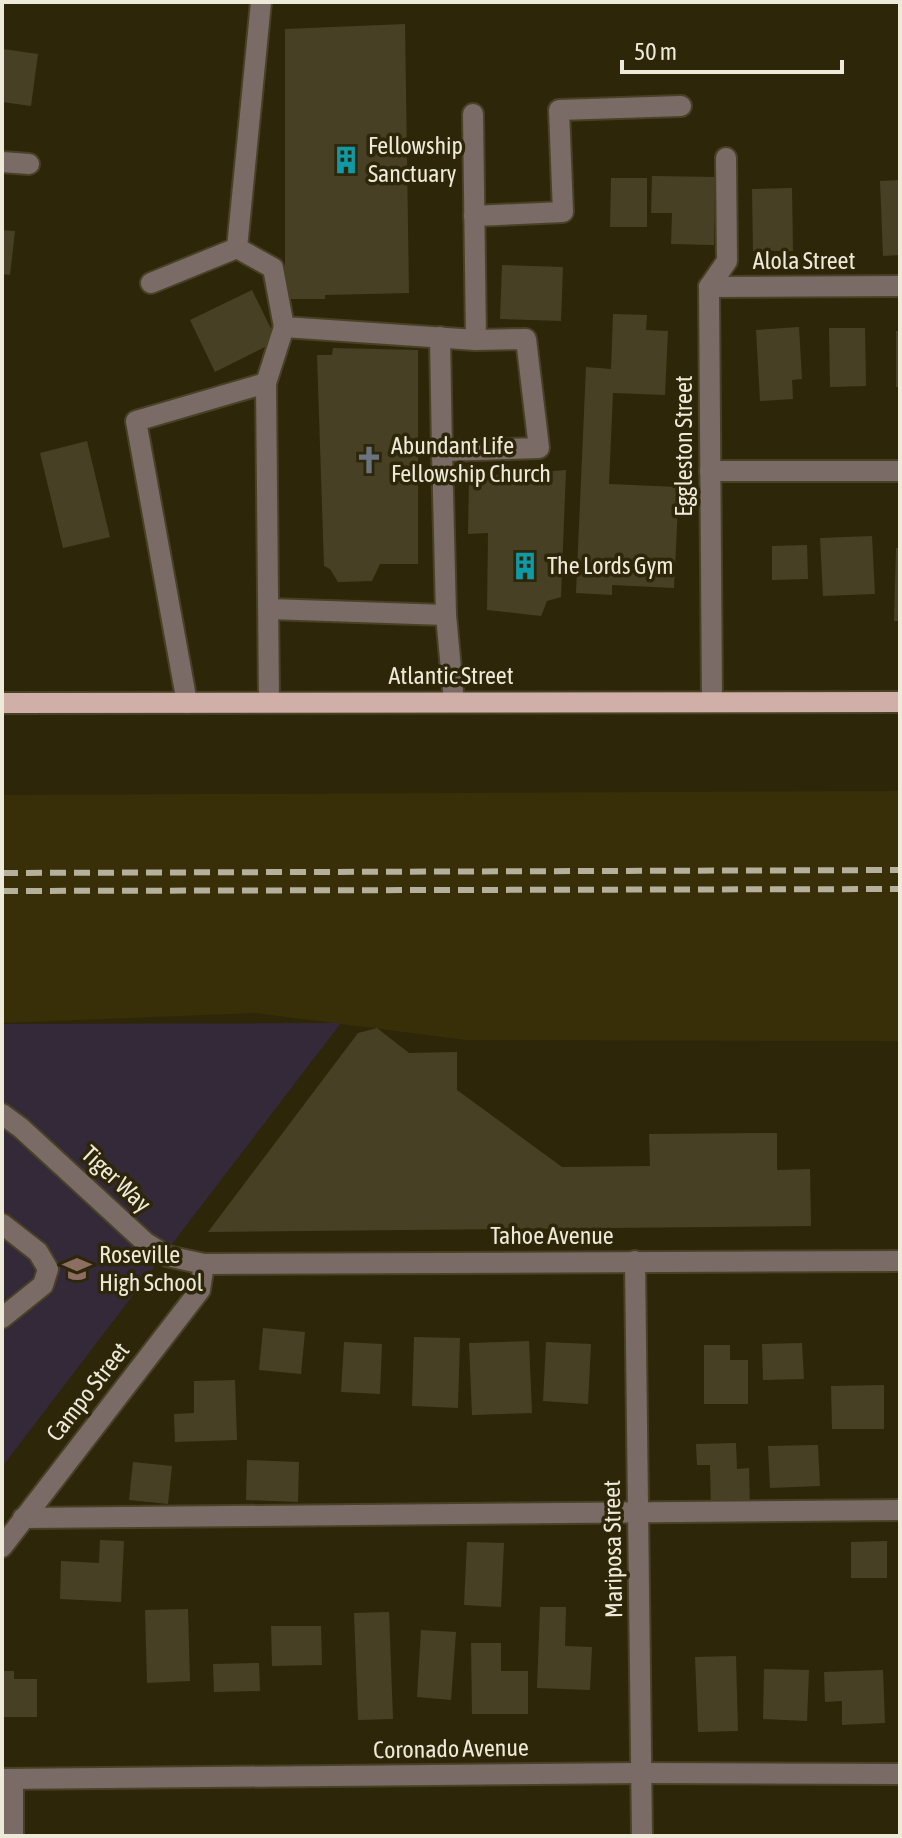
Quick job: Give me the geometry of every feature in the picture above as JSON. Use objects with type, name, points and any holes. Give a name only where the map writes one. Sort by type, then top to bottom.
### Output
[{"type":"main road","name":"Atlantic Street","points":[[2,703],[900,702]]},
{"type":"street","points":[[237,248],[261,2]]},
{"type":"street","points":[[474,216],[563,212],[559,110],[681,106]]},
{"type":"street","points":[[473,114],[476,340]]},
{"type":"street","points":[[709,287],[727,261],[726,158]]},
{"type":"street","points":[[2,162],[29,164]]},
{"type":"street","points":[[151,283],[237,248]]},
{"type":"street","points":[[237,248],[273,268],[284,327],[266,383],[269,702]]},
{"type":"street","name":"Alola Street","points":[[709,287],[900,286]]},
{"type":"street","name":"Eggleston Street","points":[[709,287],[712,701]]},
{"type":"street","points":[[284,327],[476,340],[526,339],[539,448],[442,451]]},
{"type":"street","points":[[440,337],[446,615],[454,702]]},
{"type":"street","points":[[187,703],[136,421],[266,383]]},
{"type":"street","points":[[710,471],[900,471]]},
{"type":"street","points":[[269,609],[446,615]]},
{"type":"street","name":"Tiger Way","points":[[2,1114],[146,1243],[167,1256],[204,1264]]},
{"type":"street","points":[[2,1224],[38,1252],[48,1269],[43,1285],[2,1318]]},
{"type":"street","name":"Mariposa Street","points":[[635,1261],[642,1836]]},
{"type":"street","name":"Tahoe Avenue","points":[[204,1264],[900,1261]]},
{"type":"street","name":"Campo Street","points":[[2,1547],[200,1290],[204,1264]]},
{"type":"street","points":[[23,1518],[900,1510]]},
{"type":"street","name":"Coronado Avenue","points":[[7,1779],[642,1773],[900,1774]]},
{"type":"street","points":[[7,1779],[13,1836]]},
{"type":"shaded area","points":[[900,791],[900,1041],[466,1040],[256,1013],[2,1023],[2,795]]},
{"type":"shaded area","name":"Roseville High School","points":[[341,1023],[172,1244],[2,1467],[2,1024]]},
{"type":"building","name":"Fellowship Sanctuary","points":[[405,24],[409,293],[285,299],[285,29]]},
{"type":"building","points":[[3,49],[38,54],[31,106],[2,102]]},
{"type":"building","points":[[652,176],[715,177],[714,245],[671,244],[672,213],[651,213]]},
{"type":"building","points":[[611,178],[647,178],[647,227],[610,227]]},
{"type":"building","points":[[900,180],[900,255],[883,256],[880,181]]},
{"type":"building","points":[[792,188],[793,251],[753,251],[752,189]]},
{"type":"building","points":[[2,230],[15,231],[10,275],[2,274]]},
{"type":"building","points":[[502,265],[563,267],[561,321],[500,319]]},
{"type":"building","points":[[252,290],[277,341],[215,372],[190,320]]},
{"type":"building","points":[[613,314],[647,315],[646,330],[668,331],[665,395],[613,393],[609,484],[679,487],[674,588],[612,585],[612,595],[576,593],[586,367],[611,369]]},
{"type":"building","points":[[799,327],[802,379],[792,380],[793,399],[760,401],[756,330]]},
{"type":"building","points":[[829,328],[865,328],[866,386],[830,387]]},
{"type":"building","points":[[896,331],[900,331],[900,387],[896,387]]},
{"type":"building","name":"Abundant Life Fellowship Church","points":[[333,348],[418,350],[418,564],[380,564],[372,581],[338,582],[330,569],[324,566],[317,355],[332,355]]},
{"type":"building","points":[[87,441],[110,537],[63,548],[40,453]]},
{"type":"building","name":"The Lords Gym","points":[[566,470],[561,597],[547,601],[541,616],[487,610],[488,533],[468,534],[469,477]]},
{"type":"building","points":[[872,536],[875,594],[823,596],[820,538]]},
{"type":"building","points":[[807,545],[808,579],[772,580],[772,546]]},
{"type":"building","points":[[896,548],[900,548],[900,621],[894,621]]},
{"type":"building","points":[[377,1028],[409,1053],[457,1052],[457,1090],[562,1167],[650,1166],[649,1134],[777,1133],[777,1170],[810,1169],[811,1226],[208,1232],[358,1033]]},
{"type":"building","points":[[263,1328],[305,1332],[301,1374],[259,1370]]},
{"type":"building","points":[[414,1337],[460,1338],[458,1408],[412,1406]]},
{"type":"building","points":[[529,1341],[532,1413],[472,1415],[469,1343]]},
{"type":"building","points":[[344,1342],[382,1344],[380,1394],[341,1392]]},
{"type":"building","points":[[546,1342],[591,1344],[588,1404],[543,1401]]},
{"type":"building","points":[[802,1343],[804,1379],[763,1380],[762,1344]]},
{"type":"building","points":[[704,1345],[730,1345],[730,1360],[748,1360],[748,1404],[704,1404]]},
{"type":"building","points":[[235,1380],[237,1440],[175,1442],[174,1414],[194,1413],[194,1381]]},
{"type":"building","points":[[884,1385],[884,1429],[832,1429],[831,1386]]},
{"type":"building","points":[[736,1443],[737,1469],[749,1468],[750,1510],[711,1511],[710,1465],[697,1465],[696,1444]]},
{"type":"building","points":[[818,1445],[820,1486],[770,1488],[768,1446]]},
{"type":"building","points":[[247,1460],[299,1462],[298,1502],[246,1500]]},
{"type":"building","points":[[133,1462],[172,1466],[168,1504],[129,1500]]},
{"type":"building","points":[[100,1540],[124,1541],[121,1602],[60,1599],[61,1561],[99,1563]]},
{"type":"building","points":[[887,1541],[887,1578],[851,1578],[851,1542]]},
{"type":"building","points":[[467,1542],[504,1543],[501,1607],[464,1605]]},
{"type":"building","points":[[540,1607],[566,1607],[565,1646],[592,1647],[590,1690],[537,1688]]},
{"type":"building","points":[[188,1609],[190,1681],[147,1683],[145,1610]]},
{"type":"building","points":[[389,1612],[393,1719],[358,1720],[354,1613]]},
{"type":"building","points":[[271,1626],[321,1626],[322,1665],[272,1666]]},
{"type":"building","points":[[421,1630],[456,1632],[451,1700],[417,1697]]},
{"type":"building","points":[[471,1643],[501,1643],[501,1671],[528,1671],[528,1714],[472,1714]]},
{"type":"building","points":[[736,1656],[738,1731],[698,1732],[695,1657]]},
{"type":"building","points":[[259,1663],[260,1691],[214,1692],[213,1664]]},
{"type":"building","points":[[764,1669],[809,1670],[807,1721],[763,1719]]},
{"type":"building","points":[[883,1670],[885,1723],[842,1725],[842,1701],[825,1702],[824,1672]]},
{"type":"building","points":[[2,1671],[14,1671],[14,1679],[37,1679],[37,1717],[2,1717]]},
{"type":"railway","points":[[2,873],[900,870]]},
{"type":"railway","points":[[2,891],[900,889]]},
{"type":"place","name":"Fellowship Sanctuary","points":[[346,160]]},
{"type":"place","name":"Abundant Life Fellowship Church","points":[[369,460]]},
{"type":"place","name":"The Lords Gym","points":[[525,566]]},
{"type":"place","name":"Roseville High School","points":[[77,1269]]}]
